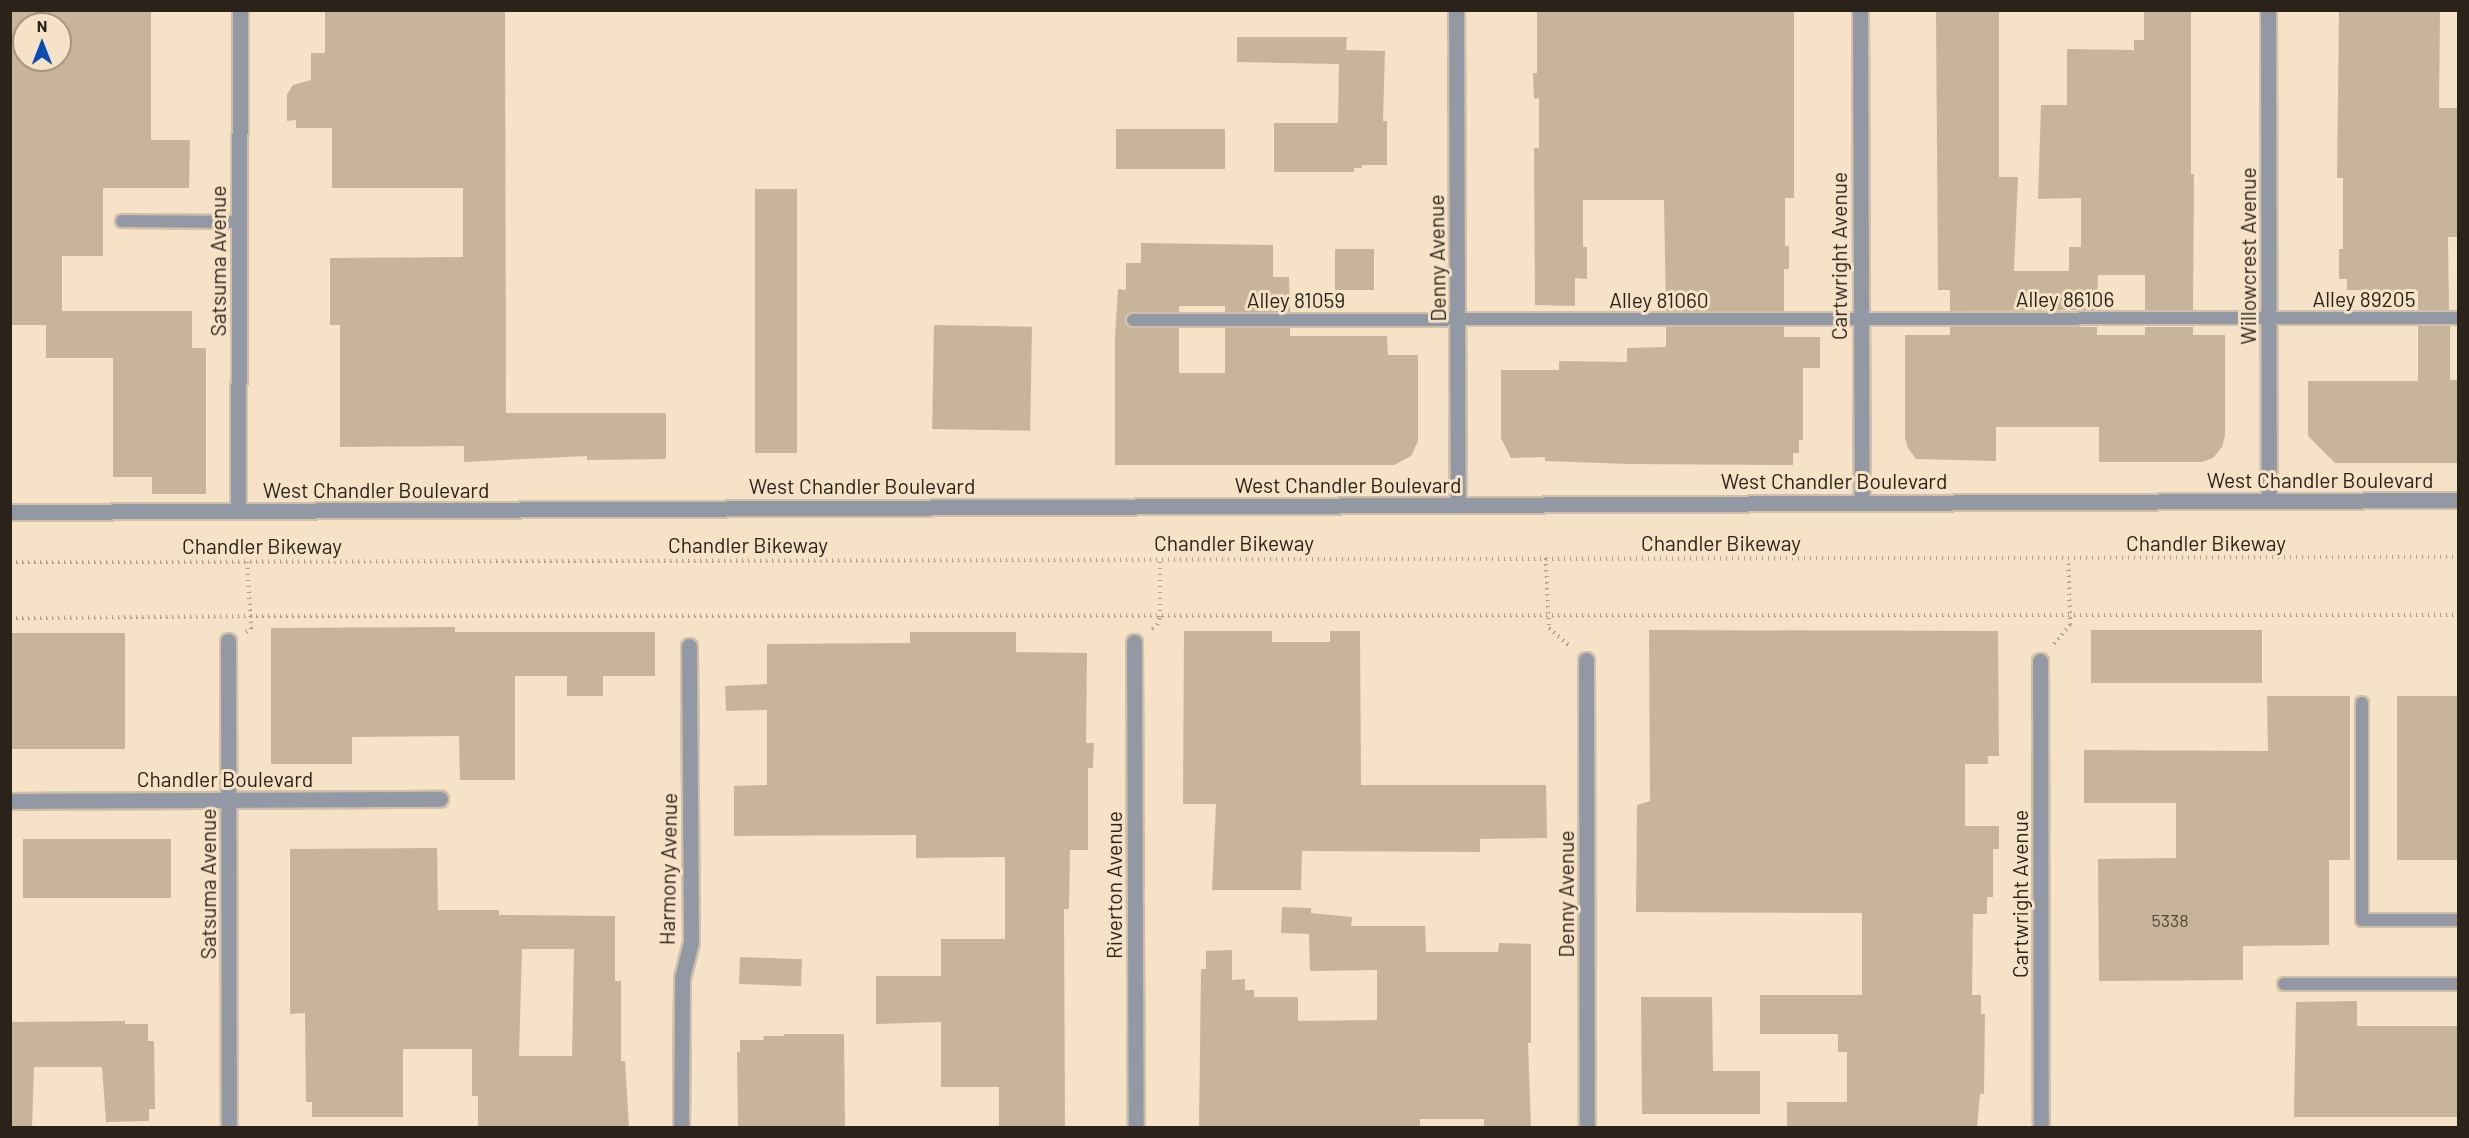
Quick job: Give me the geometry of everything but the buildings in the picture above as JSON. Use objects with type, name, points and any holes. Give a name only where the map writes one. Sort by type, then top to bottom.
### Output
[{"type":"street","name":"Satsuma Avenue","points":[[238,511],[240,10]]},
{"type":"street","name":"Denny Avenue","points":[[1456,10],[1458,505]]},
{"type":"street","name":"Cartwright Avenue","points":[[1860,10],[1862,502]]},
{"type":"street","name":"Willowcrest Avenue","points":[[2268,10],[2269,501]]},
{"type":"street","name":"West Chandler Boulevard","points":[[238,511],[2458,500]]},
{"type":"street","points":[[10,512],[238,511]]},
{"type":"street","name":"Satsuma Avenue","points":[[228,641],[229,1128]]},
{"type":"street","name":"Riverton Avenue","points":[[1134,642],[1136,1128]]},
{"type":"street","name":"Harmony Avenue","points":[[681,1128],[682,978],[691,941],[689,646]]},
{"type":"street","name":"Denny Avenue","points":[[1587,660],[1587,1128]]},
{"type":"street","name":"Cartwright Avenue","points":[[2040,661],[2041,1128]]},
{"type":"street","name":"Chandler Boulevard","points":[[10,801],[440,799]]},
{"type":"lane","points":[[122,221],[239,222]]},
{"type":"lane","name":"Alley 89205","points":[[2270,319],[2458,318]]},
{"type":"lane","name":"Alley 81060","points":[[1459,320],[1860,319]]},
{"type":"lane","name":"Alley 86106","points":[[1860,319],[2270,319]]},
{"type":"lane","name":"Alley 81059","points":[[1132,320],[1459,320]]},
{"type":"lane","points":[[2362,703],[2362,920],[2458,921]]},
{"type":"lane","points":[[2284,984],[2458,984]]},
{"type":"path","name":"Chandler Bikeway","points":[[10,562],[2458,557]]},
{"type":"path","points":[[1134,642],[1157,625],[1160,617],[1160,558]]},
{"type":"path","points":[[1546,558],[1549,628],[1587,660]]},
{"type":"path","points":[[2040,661],[2070,625],[2068,559]]},
{"type":"path","points":[[228,641],[251,629],[248,561]]},
{"type":"path","points":[[10,618],[2458,615]]}]
